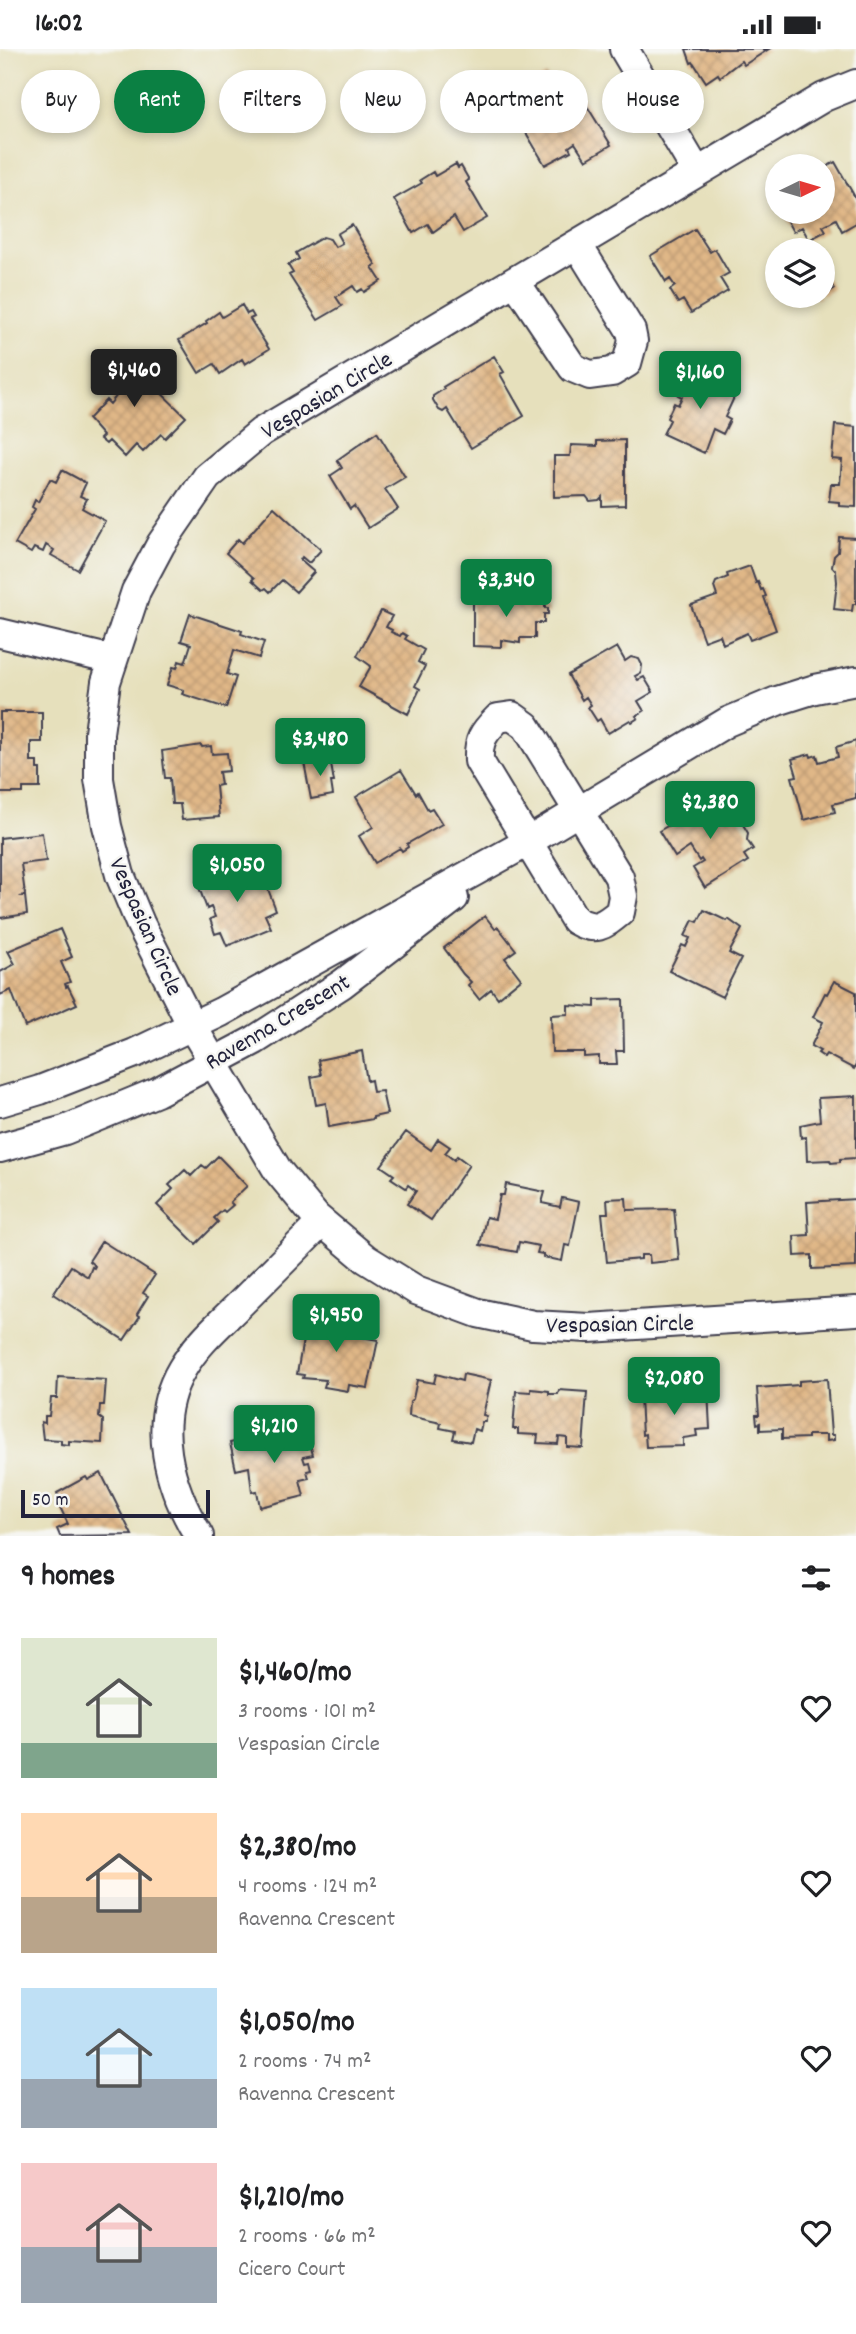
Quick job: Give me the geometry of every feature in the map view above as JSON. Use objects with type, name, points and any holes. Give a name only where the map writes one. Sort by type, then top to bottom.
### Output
[{"type":"street","points":[[624,49],[697,172]]},
{"type":"street","name":"Vespasian Circle","points":[[856,84],[824,97],[261,432],[207,477],[161,544],[136,590],[106,682],[99,733],[99,779],[107,826],[120,875],[140,923],[192,1026],[278,1171],[322,1222],[366,1259],[416,1290],[478,1313],[533,1325],[589,1328],[856,1311]]},
{"type":"street","points":[[515,281],[573,368],[590,375],[612,372],[627,363],[633,341],[631,331],[577,244]]},
{"type":"street","points":[[0,633],[113,660]]},
{"type":"street","name":"Ravenna Crescent","points":[[0,1102],[40,1090],[135,1053],[221,1011],[526,843],[727,722],[777,701],[815,689],[856,681]]},
{"type":"street","points":[[512,716],[526,726],[619,877],[623,896],[620,912],[604,925],[586,927],[575,921],[526,843],[479,761],[478,743],[498,718],[512,716]]},
{"type":"street","name":"Ravenna Crescent","points":[[0,1148],[65,1130],[157,1092],[255,1039],[342,984],[526,843]]},
{"type":"street","points":[[199,1536],[185,1513],[169,1468],[165,1433],[170,1399],[181,1370],[200,1344],[322,1222]]},
{"type":"building","points":[[686,49],[769,49],[744,65],[741,61],[720,77],[718,74],[706,82],[704,70],[698,70],[693,62],[691,63]]},
{"type":"building","points":[[588,108],[611,145],[586,160],[575,143],[569,147],[571,151],[545,165],[526,133],[588,133]]},
{"type":"building","points":[[835,162],[856,199],[856,223],[842,231],[836,219]]},
{"type":"building","points":[[456,164],[458,168],[461,166],[469,180],[466,182],[487,218],[463,232],[454,217],[433,232],[428,224],[413,233],[394,199],[422,183],[420,180],[433,172],[435,176]]},
{"type":"building","points":[[789,224],[827,224],[823,226],[826,231],[813,238],[808,238],[802,227],[793,232]]},
{"type":"building","points":[[352,225],[376,265],[372,267],[381,281],[364,292],[362,289],[357,292],[353,286],[336,297],[342,306],[318,320],[289,275],[293,273],[288,265],[299,259],[296,253],[323,237],[330,239],[335,247],[342,243],[337,234]]},
{"type":"building","points":[[695,229],[710,252],[715,249],[729,273],[720,278],[728,291],[691,313],[683,300],[678,303],[670,290],[675,286],[670,279],[666,282],[650,256]]},
{"type":"building","points":[[242,305],[247,314],[251,312],[254,317],[250,319],[269,349],[245,364],[242,359],[220,374],[214,364],[199,373],[179,340],[207,323],[206,321],[219,312],[222,317]]},
{"type":"building","points":[[124,352],[186,417],[165,438],[161,434],[143,452],[136,445],[125,457],[109,441],[106,444],[100,439],[103,436],[88,419],[106,400],[110,404],[117,395],[99,378]]},
{"type":"building","points":[[494,356],[504,372],[500,374],[524,416],[471,448],[447,409],[443,412],[439,410],[433,396]]},
{"type":"building","points":[[691,368],[737,391],[725,417],[730,420],[723,434],[713,429],[704,453],[663,434],[674,403],[678,405],[682,397],[678,395]]},
{"type":"building","points":[[835,425],[856,427],[856,507],[839,506],[839,502],[829,501],[831,484],[840,484],[842,460],[832,459]]},
{"type":"building","points":[[377,432],[405,477],[385,489],[398,509],[368,528],[354,506],[350,509],[330,476],[342,468],[337,460]]},
{"type":"building","points":[[625,440],[625,505],[602,506],[602,497],[590,501],[586,496],[554,497],[554,456],[570,456],[571,445],[597,446],[597,441]]},
{"type":"building","points":[[62,470],[86,483],[80,496],[87,499],[82,508],[105,521],[78,570],[51,555],[54,550],[46,545],[43,552],[34,548],[31,553],[15,544],[35,509],[32,507],[35,500],[38,502],[50,479],[56,482]]},
{"type":"building","points":[[274,507],[321,550],[309,563],[302,557],[300,560],[314,572],[296,592],[282,580],[270,592],[266,588],[263,590],[252,580],[254,578],[226,553],[238,539],[242,543]]},
{"type":"building","points":[[839,537],[856,538],[856,604],[853,604],[852,611],[834,609],[837,582],[836,571],[832,567],[834,556],[838,552]]},
{"type":"building","points":[[750,566],[756,583],[758,582],[766,596],[764,597],[776,630],[750,640],[747,633],[723,644],[720,635],[704,641],[691,605],[717,596],[714,587],[716,582],[728,577],[727,574]]},
{"type":"building","points":[[473,595],[545,597],[548,614],[544,614],[544,623],[535,623],[535,638],[520,638],[520,643],[501,640],[501,647],[473,646]]},
{"type":"building","points":[[381,611],[392,616],[386,627],[392,630],[391,632],[400,636],[402,633],[407,636],[405,639],[424,650],[418,662],[425,666],[415,686],[420,689],[408,714],[359,687],[371,666],[357,656]]},
{"type":"building","points":[[190,614],[242,631],[241,634],[264,642],[259,658],[234,650],[227,674],[236,677],[226,708],[182,694],[184,690],[167,685],[173,667],[177,668],[179,661],[185,663],[191,644],[181,641]]},
{"type":"building","points":[[617,647],[625,661],[631,657],[639,659],[642,665],[641,673],[635,676],[638,680],[644,677],[653,692],[638,701],[644,711],[636,716],[638,718],[608,733],[600,719],[597,721],[588,707],[591,705],[586,697],[582,700],[568,675]]},
{"type":"building","points":[[0,712],[42,712],[42,742],[31,742],[31,762],[37,762],[37,769],[40,769],[40,788],[23,788],[23,793],[0,793]]},
{"type":"building","points":[[856,741],[856,798],[833,804],[835,812],[804,820],[792,777],[797,776],[792,759],[810,754],[811,757],[817,755],[819,762],[838,757],[836,747]]},
{"type":"building","points":[[211,746],[212,754],[227,753],[229,771],[219,772],[221,785],[216,786],[219,817],[182,820],[180,804],[172,804],[170,778],[165,778],[162,751]]},
{"type":"building","points":[[330,758],[333,795],[311,799],[304,762]]},
{"type":"building","points":[[401,770],[428,810],[432,808],[442,824],[407,844],[408,847],[402,851],[400,848],[375,863],[359,836],[373,827],[356,797]]},
{"type":"building","points":[[711,800],[718,810],[730,803],[748,833],[747,840],[753,849],[744,855],[748,861],[705,888],[693,868],[703,862],[701,859],[699,861],[690,847],[675,857],[659,831]]},
{"type":"building","points":[[42,833],[46,861],[21,864],[25,894],[22,896],[25,896],[27,914],[0,918],[0,838]]},
{"type":"building","points":[[244,863],[255,888],[266,884],[276,910],[265,915],[271,928],[227,946],[221,932],[215,934],[210,919],[215,917],[211,907],[207,909],[197,882]]},
{"type":"building","points":[[704,910],[727,921],[728,919],[742,929],[729,953],[741,959],[722,997],[669,971],[682,945],[686,947],[690,938],[685,936],[693,920],[698,922]]},
{"type":"building","points":[[485,916],[495,929],[498,927],[516,950],[505,958],[521,979],[498,998],[491,989],[479,999],[468,985],[471,982],[444,948]]},
{"type":"building","points":[[60,929],[72,957],[61,962],[70,982],[65,984],[77,1004],[25,1027],[11,990],[0,995],[0,972],[15,964],[8,951]]},
{"type":"building","points":[[834,981],[856,992],[854,1069],[826,1054],[824,1057],[811,1046],[823,1022],[813,1017]]},
{"type":"building","points":[[623,999],[624,1051],[616,1051],[617,1064],[599,1064],[599,1056],[584,1057],[584,1052],[552,1052],[551,1015],[568,1014],[568,1005],[595,1007],[595,1000]]},
{"type":"building","points":[[362,1051],[367,1081],[371,1080],[373,1092],[382,1091],[387,1114],[329,1127],[326,1103],[316,1105],[311,1077],[321,1075],[318,1060]]},
{"type":"building","points":[[856,1096],[856,1158],[840,1159],[840,1162],[831,1163],[830,1160],[807,1161],[806,1137],[801,1138],[800,1125],[820,1121],[818,1098]]},
{"type":"building","points":[[406,1132],[431,1150],[438,1139],[450,1147],[445,1153],[454,1160],[457,1156],[469,1165],[431,1220],[407,1204],[416,1191],[391,1178],[394,1175],[381,1166]]},
{"type":"building","points":[[218,1156],[247,1186],[230,1202],[233,1205],[214,1218],[218,1222],[196,1244],[157,1205],[173,1189],[169,1185],[185,1170],[191,1176],[202,1165],[206,1168]]},
{"type":"building","points":[[506,1184],[545,1192],[542,1203],[560,1207],[562,1198],[579,1202],[570,1246],[565,1245],[562,1261],[543,1257],[543,1254],[537,1253],[539,1246],[519,1242],[517,1252],[480,1245],[486,1217],[495,1219],[500,1195],[504,1195]]},
{"type":"building","points":[[626,1198],[627,1210],[674,1209],[679,1260],[650,1263],[649,1255],[641,1255],[641,1259],[607,1262],[602,1213],[608,1213],[607,1199]]},
{"type":"building","points":[[856,1199],[856,1267],[812,1269],[812,1255],[795,1256],[794,1236],[809,1235],[807,1202]]},
{"type":"building","points":[[102,1241],[155,1275],[143,1293],[148,1296],[137,1314],[140,1316],[124,1340],[53,1294],[71,1266],[88,1277],[95,1266],[89,1261]]},
{"type":"building","points":[[308,1311],[338,1317],[335,1330],[344,1331],[346,1325],[363,1328],[361,1337],[378,1340],[368,1388],[349,1385],[348,1391],[324,1387],[326,1380],[303,1378],[304,1375],[297,1374]]},
{"type":"building","points":[[436,1374],[462,1381],[463,1374],[491,1380],[483,1415],[487,1416],[480,1431],[474,1429],[471,1442],[453,1439],[455,1431],[440,1428],[441,1423],[409,1416],[410,1401],[413,1399],[417,1380],[434,1383]]},
{"type":"building","points":[[58,1377],[106,1380],[104,1405],[100,1405],[99,1417],[103,1420],[102,1443],[69,1441],[69,1445],[61,1444],[61,1440],[43,1439],[41,1422],[45,1423],[45,1416],[49,1416],[51,1398],[57,1398]]},
{"type":"building","points":[[827,1379],[831,1435],[834,1435],[834,1440],[826,1441],[826,1435],[782,1439],[782,1429],[760,1430],[756,1415],[759,1415],[757,1388],[799,1385],[799,1381]]},
{"type":"building","points":[[531,1389],[549,1391],[549,1394],[558,1394],[559,1390],[587,1392],[583,1448],[567,1447],[567,1438],[559,1437],[558,1444],[537,1443],[538,1435],[518,1434],[518,1429],[513,1429],[516,1391],[531,1392]]},
{"type":"building","points":[[655,1390],[670,1390],[670,1395],[682,1395],[682,1391],[708,1390],[710,1429],[696,1430],[697,1436],[683,1438],[683,1446],[646,1447],[645,1434],[642,1435],[640,1397],[656,1396]]},
{"type":"building","points":[[287,1429],[289,1437],[307,1433],[313,1455],[303,1457],[305,1463],[309,1462],[311,1470],[307,1471],[309,1478],[300,1480],[304,1496],[260,1507],[257,1491],[252,1492],[249,1467],[236,1470],[230,1443]]},
{"type":"building","points":[[101,1473],[132,1535],[60,1536],[57,1529],[68,1524],[57,1493],[86,1477],[88,1480]]}]
